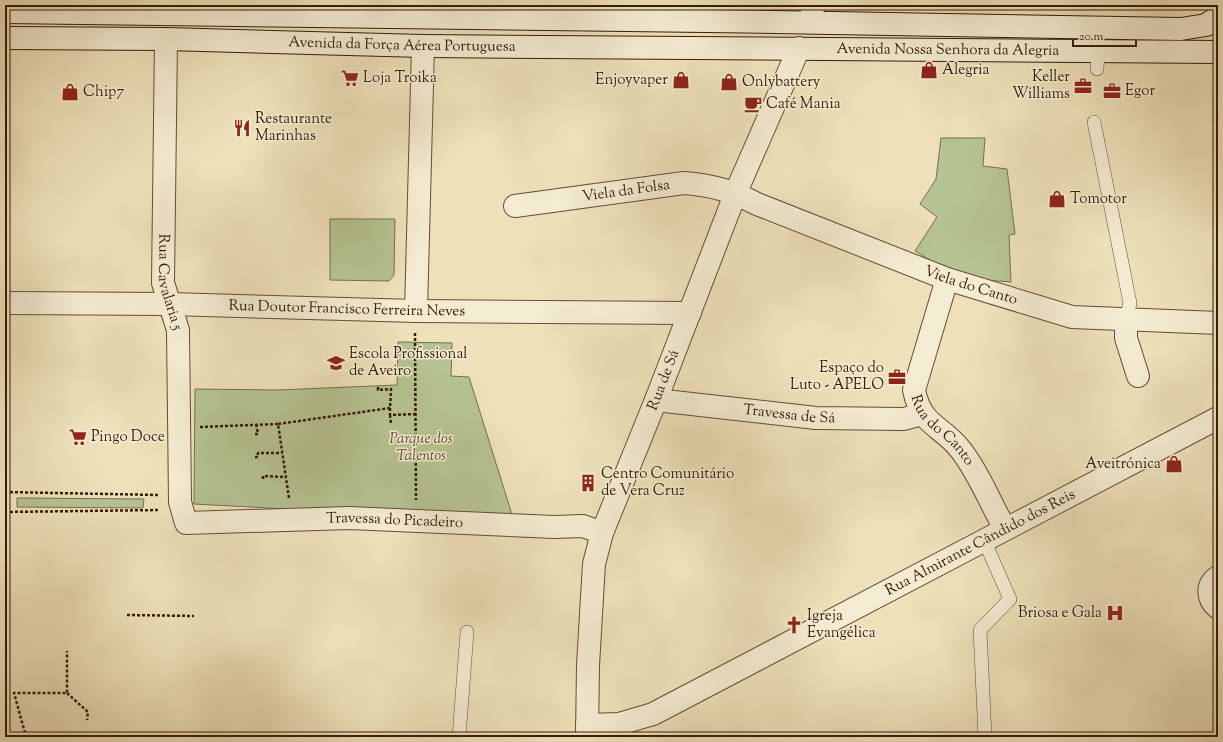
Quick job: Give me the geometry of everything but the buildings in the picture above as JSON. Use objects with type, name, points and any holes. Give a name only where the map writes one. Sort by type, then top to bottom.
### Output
[{"type":"street","name":"Avenida da Força Aérea Portuguesa","points":[[5,12],[168,10],[545,19],[812,14]]},
{"type":"street","name":"Avenida Nossa Senhora da Alegria","points":[[812,14],[1016,26],[1181,29],[1206,25],[1218,17]]},
{"type":"street","name":"Rua de Sá","points":[[587,731],[594,564],[602,532],[656,400],[736,192],[799,48],[812,14]]},
{"type":"street","points":[[490,46],[499,39],[499,27],[492,18]]},
{"type":"street","points":[[541,46],[534,36],[535,28],[545,19]]},
{"type":"street","points":[[1010,50],[1022,42],[1022,32],[1016,26]]},
{"type":"street","points":[[1060,50],[1055,42],[1056,33],[1063,26]]},
{"type":"street","name":"Avenida da Força Aérea Portuguesa","points":[[5,38],[166,39],[422,46],[799,48]]},
{"type":"street","name":"Rua Cavalaria 5","points":[[166,39],[163,283],[178,330],[179,509]]},
{"type":"street","points":[[416,310],[422,46]]},
{"type":"street","name":"Avenida Nossa Senhora da Alegria","points":[[799,48],[1060,50],[1097,60],[1218,52]]},
{"type":"street","name":"Viela da Folsa","points":[[515,206],[684,183],[706,185],[736,192]]},
{"type":"street","name":"Viela do Canto","points":[[736,192],[757,204],[947,279],[1072,317],[1218,323]]},
{"type":"street","name":"Rua do Canto","points":[[947,279],[914,390],[922,414],[960,448],[1005,529]]},
{"type":"street","name":"Rua Doutor Francisco Ferreira Neves","points":[[5,303],[170,304],[416,310],[690,312]]},
{"type":"street","points":[[1126,319],[1126,338],[1138,376]]},
{"type":"street","name":"Travessa de Sá","points":[[656,400],[816,418],[904,419],[922,414]]},
{"type":"street","name":"Rua Almirante Cândido dos Reis","points":[[587,731],[619,724],[653,714],[1218,418]]},
{"type":"street","name":"Travessa do Picadeiro","points":[[179,509],[292,520],[349,518],[554,527],[583,526],[602,532]]},
{"type":"street","points":[[1218,576],[1212,583],[1209,594],[1210,600],[1218,608]]},
{"type":"lane","points":[[1094,122],[1130,303],[1126,319]]},
{"type":"lane","points":[[984,540],[1010,599],[980,630],[985,737]]},
{"type":"lane","points":[[459,737],[466,632]]},
{"type":"path","points":[[416,310],[416,521]]},
{"type":"path","points":[[378,386],[378,390],[391,389],[391,424]]},
{"type":"path","points":[[179,428],[278,424],[390,408]]},
{"type":"path","points":[[390,415],[416,414]]},
{"type":"path","points":[[255,434],[258,434],[256,424]]},
{"type":"path","points":[[278,424],[292,520]]},
{"type":"path","points":[[255,457],[258,457],[258,453],[282,453]]},
{"type":"path","points":[[263,479],[263,476],[285,476]]},
{"type":"path","points":[[5,492],[157,494],[179,509]]},
{"type":"path","points":[[5,512],[160,511],[179,509]]},
{"type":"path","points":[[127,615],[194,616]]},
{"type":"path","points":[[67,651],[67,693]]},
{"type":"path","points":[[25,732],[14,693],[67,693],[88,712],[88,720]]},
{"type":"green space","points":[[941,138],[985,138],[983,166],[1007,169],[1015,234],[1009,235],[1011,282],[972,279],[940,266],[915,251],[937,217],[920,204],[936,179]]},
{"type":"green space","points":[[330,219],[395,219],[394,275],[389,281],[330,280]]},
{"type":"green space","name":"Parque dos Talentos","points":[[398,342],[452,343],[451,376],[469,377],[514,521],[194,504],[195,389],[278,390],[397,385]]},
{"type":"green space","points":[[17,498],[144,499],[143,508],[17,507]]},
{"type":"place","name":"Alegria","points":[[929,70]]},
{"type":"place","name":"Loja Troika","points":[[350,78]]},
{"type":"place","name":"Enjoyvaper","points":[[681,80]]},
{"type":"place","name":"Onlybattery","points":[[729,82]]},
{"type":"place","name":"Keller Williams","points":[[1083,86]]},
{"type":"place","name":"Egor","points":[[1112,91]]},
{"type":"place","name":"Chip7","points":[[70,92]]},
{"type":"place","name":"Café Mania","points":[[753,104]]},
{"type":"place","name":"Restaurante Marinhas","points":[[242,128]]},
{"type":"place","name":"Tomotor","points":[[1057,199]]},
{"type":"place","name":"Escola Profissional de Aveiro","points":[[336,363]]},
{"type":"place","name":"Espaço do Luto - APELO","points":[[897,377]]},
{"type":"place","name":"Pingo Doce","points":[[78,437]]},
{"type":"place","name":"Aveitrónica","points":[[1174,464]]},
{"type":"place","name":"Centro Comunitário de Vera Cruz","points":[[588,483]]},
{"type":"place","name":"Briosa e Gala","points":[[1115,613]]},
{"type":"place","name":"Igreja Evangélica","points":[[794,625]]}]
